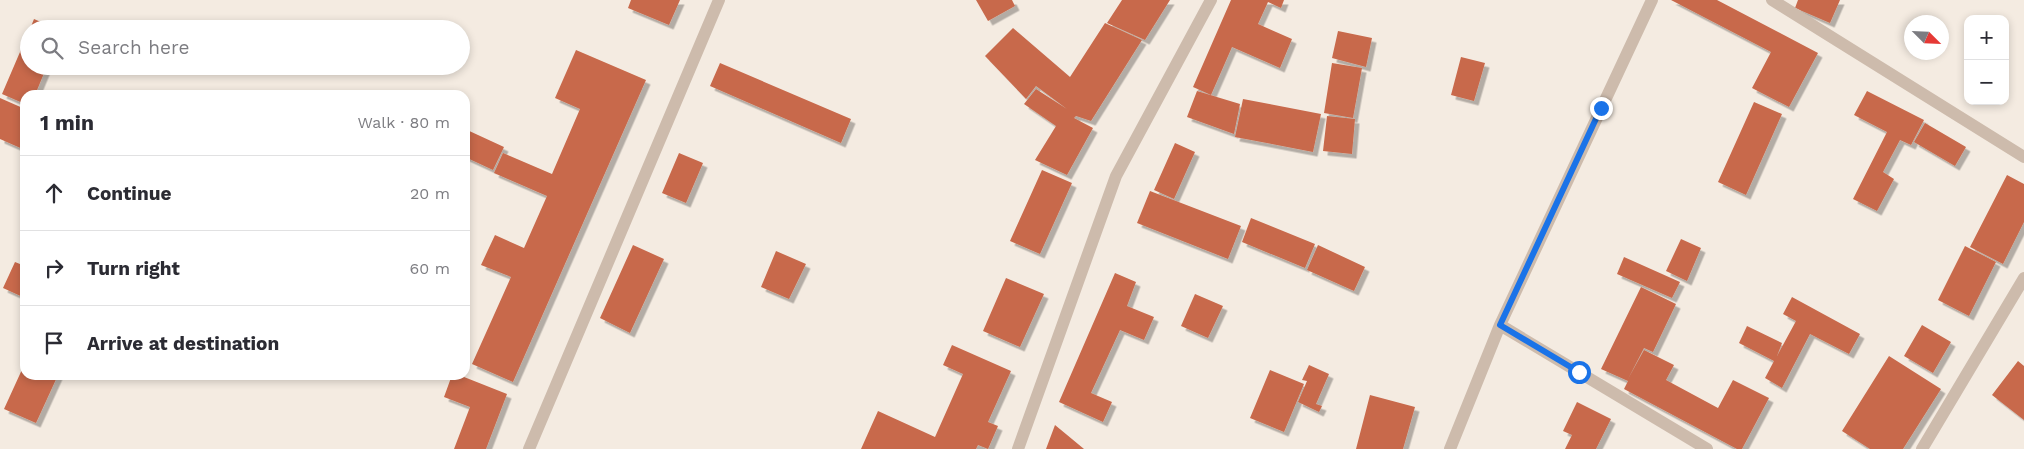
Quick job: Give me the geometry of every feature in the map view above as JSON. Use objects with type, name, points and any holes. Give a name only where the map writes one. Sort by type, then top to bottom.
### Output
[{"type":"street","points":[[529,449],[719,0]]},
{"type":"street","points":[[1018,449],[1116,176],[1211,0]]},
{"type":"street","points":[[1450,449],[1500,325],[1652,0]]},
{"type":"street","points":[[1772,0],[2024,157]]},
{"type":"street","points":[[1922,449],[2024,278]]},
{"type":"street","points":[[1500,325],[1707,449]]},
{"type":"building","points":[[631,0],[680,0],[669,25],[628,8]]},
{"type":"building","points":[[976,0],[1012,0],[1015,6],[988,21]]},
{"type":"building","points":[[1122,0],[1170,0],[1145,40],[1107,23]]},
{"type":"building","points":[[1231,0],[1284,0],[1281,8],[1268,2],[1258,24],[1292,39],[1280,68],[1232,47],[1211,95],[1193,87]]},
{"type":"building","points":[[1671,0],[1717,0],[1818,53],[1789,107],[1752,88],[1771,52]]},
{"type":"building","points":[[1798,0],[1840,0],[1830,23],[1795,8]]},
{"type":"building","points":[[1105,23],[1142,40],[1091,121],[1076,116],[1074,118],[1093,128],[1067,175],[1035,160],[1056,126],[1024,104],[1036,89],[1067,109],[1036,86],[1026,99],[985,56],[1013,28],[1070,77]]},
{"type":"building","points":[[1338,31],[1372,38],[1366,67],[1332,58]]},
{"type":"building","points":[[576,50],[646,80],[513,382],[472,364],[511,277],[481,265],[495,235],[524,248],[547,196],[494,173],[503,153],[552,174],[580,109],[555,98]]},
{"type":"building","points":[[20,52],[20,75],[43,75],[37,90],[20,90],[20,102],[2,94]]},
{"type":"building","points":[[1461,57],[1485,63],[1474,101],[1451,95]]},
{"type":"building","points":[[720,63],[851,119],[841,143],[710,86]]},
{"type":"building","points":[[1332,63],[1362,68],[1353,118],[1324,113]]},
{"type":"building","points":[[1197,91],[1240,104],[1234,134],[1187,117]]},
{"type":"building","points":[[1867,91],[1924,120],[1911,145],[1900,140],[1883,172],[1894,179],[1877,211],[1853,199],[1887,132],[1854,115]]},
{"type":"building","points":[[0,98],[20,107],[20,148],[0,139]]},
{"type":"building","points":[[1243,99],[1321,114],[1313,152],[1235,137]]},
{"type":"building","points":[[1754,102],[1782,114],[1746,195],[1718,182]]},
{"type":"building","points":[[1327,116],[1355,119],[1352,154],[1323,151]]},
{"type":"building","points":[[1925,123],[1966,147],[1955,166],[1914,142]]},
{"type":"building","points":[[470,131],[504,147],[493,170],[470,159]]},
{"type":"building","points":[[1175,143],[1195,152],[1174,199],[1154,190]]},
{"type":"building","points":[[679,153],[703,163],[686,203],[662,193]]},
{"type":"building","points":[[1042,170],[1072,183],[1040,254],[1010,241]]},
{"type":"building","points":[[2007,175],[2024,184],[2024,222],[2003,264],[1970,247]]},
{"type":"building","points":[[1150,191],[1241,226],[1228,259],[1137,223]]},
{"type":"building","points":[[1251,218],[1315,244],[1305,268],[1242,242]]},
{"type":"building","points":[[1681,239],[1701,248],[1687,281],[1666,271]]},
{"type":"building","points":[[633,245],[664,259],[630,333],[600,318]]},
{"type":"building","points":[[1318,245],[1365,267],[1354,291],[1307,270]]},
{"type":"building","points":[[1965,246],[1996,262],[1969,316],[1938,300]]},
{"type":"building","points":[[776,251],[806,264],[789,299],[761,287]]},
{"type":"building","points":[[1624,257],[1680,282],[1672,298],[1617,274]]},
{"type":"building","points":[[15,262],[20,264],[20,296],[3,288]]},
{"type":"building","points":[[1115,273],[1136,282],[1127,306],[1154,317],[1144,340],[1120,330],[1091,393],[1112,402],[1103,422],[1059,402]]},
{"type":"building","points":[[1006,278],[1044,294],[1020,347],[983,331]]},
{"type":"building","points":[[1641,287],[1676,304],[1653,352],[1644,348],[1628,379],[1644,350],[1674,365],[1666,380],[1718,408],[1733,380],[1769,398],[1742,449],[1737,449],[1624,389],[1628,381],[1601,369]]},
{"type":"building","points":[[1195,294],[1223,306],[1208,338],[1181,326]]},
{"type":"building","points":[[1792,297],[1860,334],[1849,354],[1810,334],[1782,388],[1765,378],[1774,361],[1739,343],[1747,326],[1782,343],[1777,356],[1796,321],[1783,314]]},
{"type":"building","points":[[1922,325],[1951,342],[1933,373],[1904,356]]},
{"type":"building","points":[[952,345],[1011,371],[988,422],[998,426],[988,449],[978,445],[976,449],[861,449],[878,411],[935,437],[963,374],[943,365]]},
{"type":"building","points":[[1889,356],[1941,389],[1903,449],[1870,449],[1842,431]]},
{"type":"building","points":[[2018,361],[2024,366],[2024,420],[1992,395]]},
{"type":"building","points":[[1309,365],[1329,374],[1316,404],[1322,406],[1319,412],[1298,402],[1307,381],[1302,380]]},
{"type":"building","points":[[1270,370],[1304,384],[1284,432],[1250,418]]},
{"type":"building","points":[[20,374],[20,380],[56,380],[36,423],[4,409]]},
{"type":"building","points":[[470,379],[507,394],[486,449],[454,449],[470,407],[444,397],[450,380]]},
{"type":"building","points":[[1370,395],[1415,407],[1403,449],[1356,449]]},
{"type":"building","points":[[1577,402],[1611,419],[1596,449],[1565,449],[1572,435],[1563,431]]},
{"type":"building","points":[[1055,425],[1084,449],[1046,449]]},
{"type":"route","points":[[1579,372],[1500,325],[1601,108]]}]
